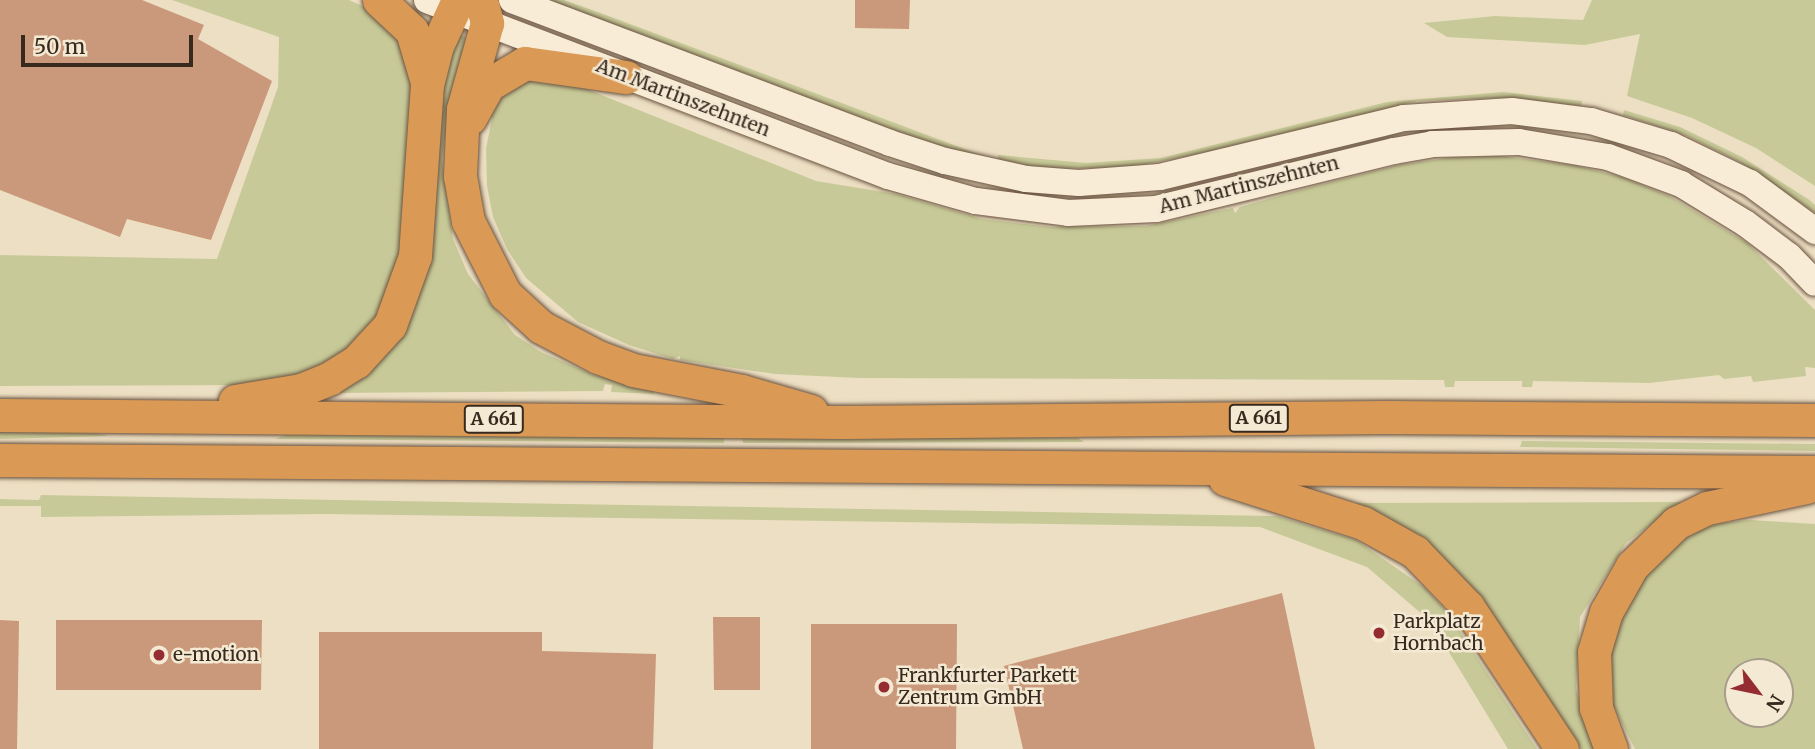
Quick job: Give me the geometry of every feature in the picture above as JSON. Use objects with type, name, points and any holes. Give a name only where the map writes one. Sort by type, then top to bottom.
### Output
[{"type":"highway","name":"A 661","points":[[145,416],[301,390],[331,378],[376,344],[401,304],[412,267],[427,85],[424,62],[412,31],[379,0]]},
{"type":"highway","name":"A 661","points":[[427,85],[461,7]]},
{"type":"highway","name":"A 661","points":[[461,7],[463,110],[458,149],[465,211],[480,251],[505,294],[541,327],[567,344],[633,370],[742,391],[843,422]]},
{"type":"highway","name":"A 661","points":[[458,149],[478,99],[511,68],[540,63],[626,77]]},
{"type":"highway","name":"A 661","points":[[0,415],[843,422],[1386,417],[1815,420]]},
{"type":"highway","name":"A 661","points":[[0,460],[1815,472]]},
{"type":"highway","name":"A 661","points":[[1189,468],[1345,516],[1415,552],[1460,596],[1562,749]]},
{"type":"highway","points":[[1611,749],[1596,708],[1594,652],[1606,612],[1632,566],[1676,523],[1707,508],[1815,486]]},
{"type":"main road","name":"Am Martinszehnten","points":[[512,0],[890,143],[945,162],[1026,179],[1079,183],[1160,177],[1404,118],[1512,111],[1591,121],[1671,145],[1750,183],[1815,232]]},
{"type":"main road","name":"Am Martinszehnten","points":[[461,7],[626,77],[932,190],[988,203],[1068,213],[1156,209],[1201,200],[1342,162],[1432,144],[1519,142],[1571,148],[1648,170],[1714,201],[1789,256],[1815,282]]},
{"type":"green space","points":[[172,0],[349,0],[378,13],[403,42],[412,68],[401,265],[374,327],[322,369],[275,385],[0,386],[0,255],[217,259],[278,87],[279,37]]},
{"type":"green space","points":[[545,0],[564,0],[994,160],[926,142]]},
{"type":"green space","points":[[1592,0],[1815,0],[1815,186],[1756,148],[1692,118],[1627,96],[1640,34],[1585,45],[1447,37],[1424,23],[1495,16],[1583,20]]},
{"type":"green space","points":[[459,34],[467,38],[452,87],[442,159],[453,239],[468,274],[515,335],[541,352],[594,375],[654,389],[654,394],[611,392],[612,385],[605,384],[603,391],[330,393],[379,356],[437,81]]},
{"type":"green space","points":[[537,79],[584,88],[816,181],[896,194],[982,219],[1050,227],[1146,226],[1233,208],[1235,213],[1240,207],[1304,189],[1399,165],[1454,157],[1501,156],[1573,165],[1622,177],[1669,196],[1747,243],[1815,310],[1815,368],[1805,367],[1806,376],[1753,382],[1751,376],[1724,379],[1719,375],[1649,383],[1533,381],[1532,387],[1522,387],[1522,381],[1455,381],[1454,387],[1445,387],[1444,380],[859,378],[775,374],[680,360],[680,356],[673,359],[629,345],[578,322],[526,278],[507,249],[493,217],[487,186],[486,149],[492,118],[487,114],[497,97],[521,82]]},
{"type":"green space","points":[[1503,92],[1582,101],[1581,106],[1499,98],[1417,101],[1244,145],[1131,167],[1056,169],[998,161],[998,155],[1086,163],[1161,158],[1387,102]]},
{"type":"green space","points":[[1624,110],[1680,127],[1742,157],[1808,199],[1815,205],[1815,213],[1740,162],[1685,135],[1623,115]]},
{"type":"green space","points":[[0,432],[96,433],[108,436],[0,439]]},
{"type":"green space","points":[[286,435],[724,436],[724,443],[275,439]]},
{"type":"green space","points":[[742,436],[1078,438],[1084,442],[743,443]]},
{"type":"green space","points":[[1522,441],[1815,444],[1815,451],[1520,447]]},
{"type":"green space","points":[[41,495],[1277,516],[1356,540],[1425,588],[1451,616],[1451,627],[1455,624],[1537,749],[1508,749],[1430,621],[1367,567],[1260,527],[325,514],[41,517],[41,506],[0,506],[0,499],[39,500]]},
{"type":"green space","points":[[1681,502],[1626,543],[1580,617],[1576,688],[1583,718],[1597,749],[1581,749],[1544,695],[1355,507],[1358,503]]},
{"type":"green space","points":[[1750,520],[1815,524],[1815,749],[1635,749],[1611,701],[1609,629],[1628,585],[1679,536],[1710,524]]},
{"type":"building","points":[[0,0],[142,0],[204,25],[198,39],[272,81],[211,240],[127,219],[120,237],[0,190]]},
{"type":"building","points":[[855,0],[910,0],[909,29],[855,28]]},
{"type":"building","points":[[1282,593],[1315,749],[1023,749],[1004,666]]},
{"type":"building","points":[[713,617],[760,617],[760,690],[714,690]]},
{"type":"building","points":[[0,620],[19,621],[17,749],[0,749]]},
{"type":"building","name":"e-motion","points":[[56,620],[262,620],[261,690],[56,690]]},
{"type":"building","name":"Frankfurter Parkett Zentrum GmbH","points":[[811,624],[957,624],[956,749],[811,749]]},
{"type":"building","points":[[319,632],[542,632],[542,651],[656,654],[653,749],[319,749]]},
{"type":"place","name":"Parkplatz Hornbach","points":[[1379,633]]},
{"type":"place","name":"e-motion","points":[[159,655]]},
{"type":"place","name":"Frankfurter Parkett Zentrum GmbH","points":[[884,687]]}]
